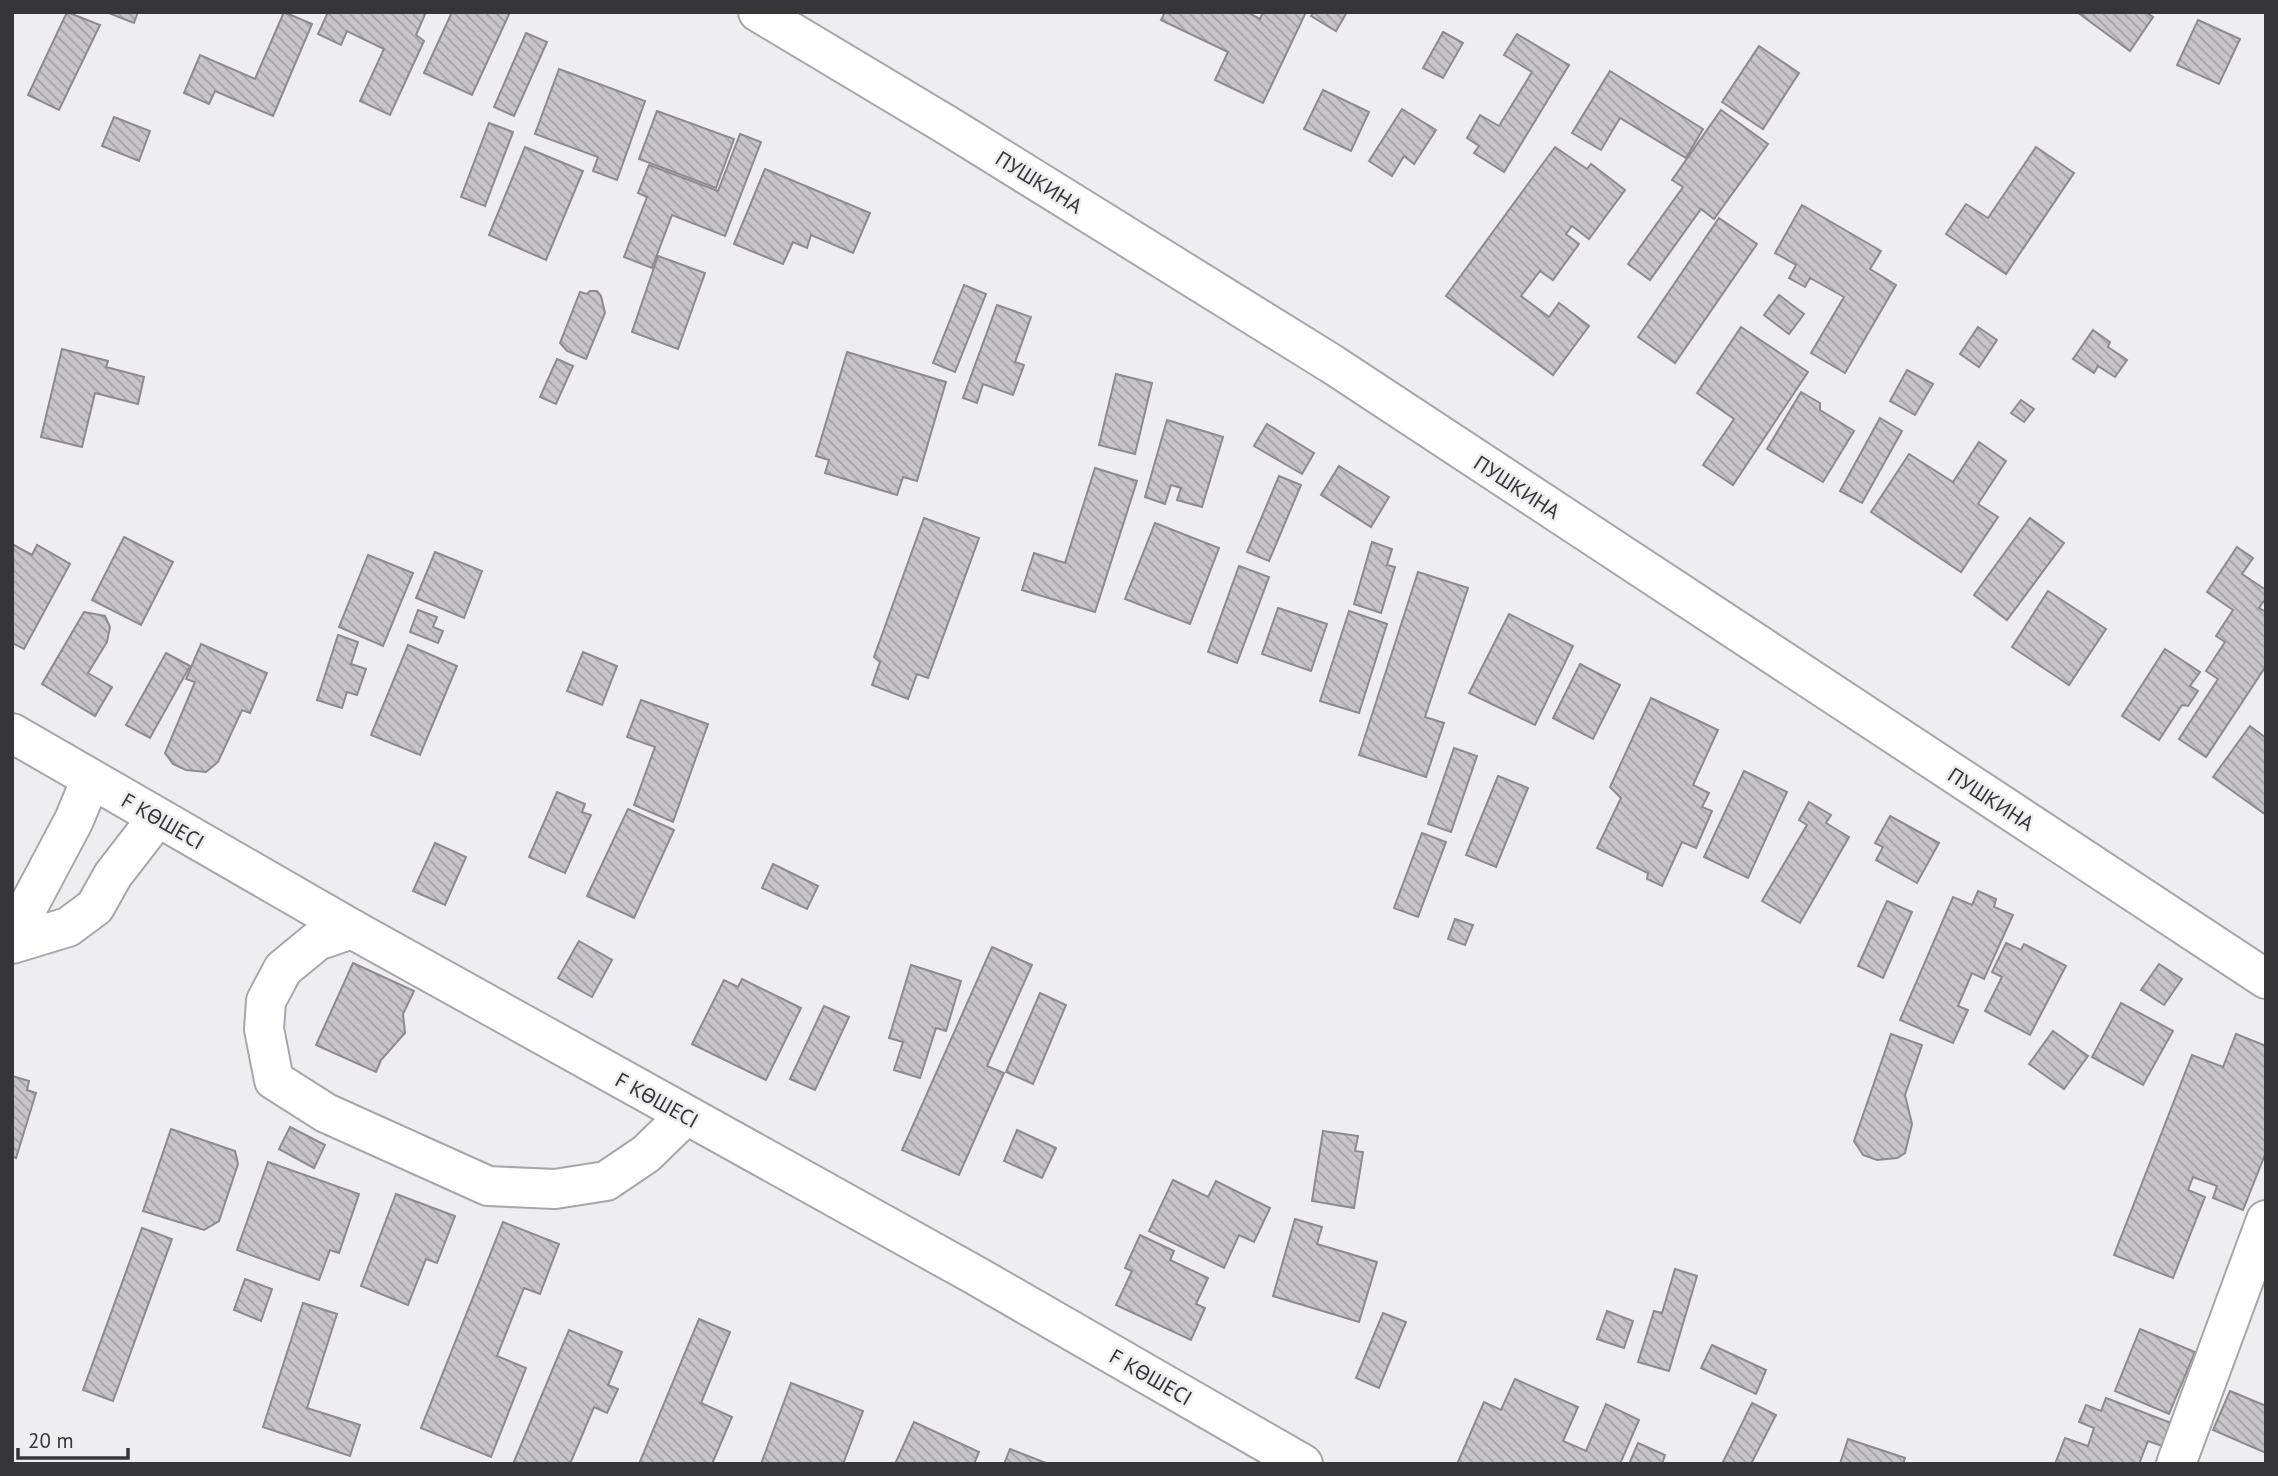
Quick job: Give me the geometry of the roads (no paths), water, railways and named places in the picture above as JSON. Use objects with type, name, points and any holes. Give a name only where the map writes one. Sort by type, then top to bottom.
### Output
[{"type":"street","name":"ПУШКИНА","points":[[758,12],[950,127],[1332,365],[2261,966]]},
{"type":"street","name":"F КӨШЕСІ","points":[[12,733],[352,929],[973,1275],[1303,1464]]},
{"type":"street","points":[[12,937],[74,820],[91,779]]},
{"type":"street","points":[[12,944],[68,927],[95,907],[113,875],[158,818]]},
{"type":"street","points":[[352,929],[317,941],[283,969],[266,1001],[264,1029],[274,1080],[326,1113],[488,1186],[555,1189],[606,1181],[646,1154],[685,1116]]},
{"type":"street","points":[[2176,1464],[2266,1220]]}]
